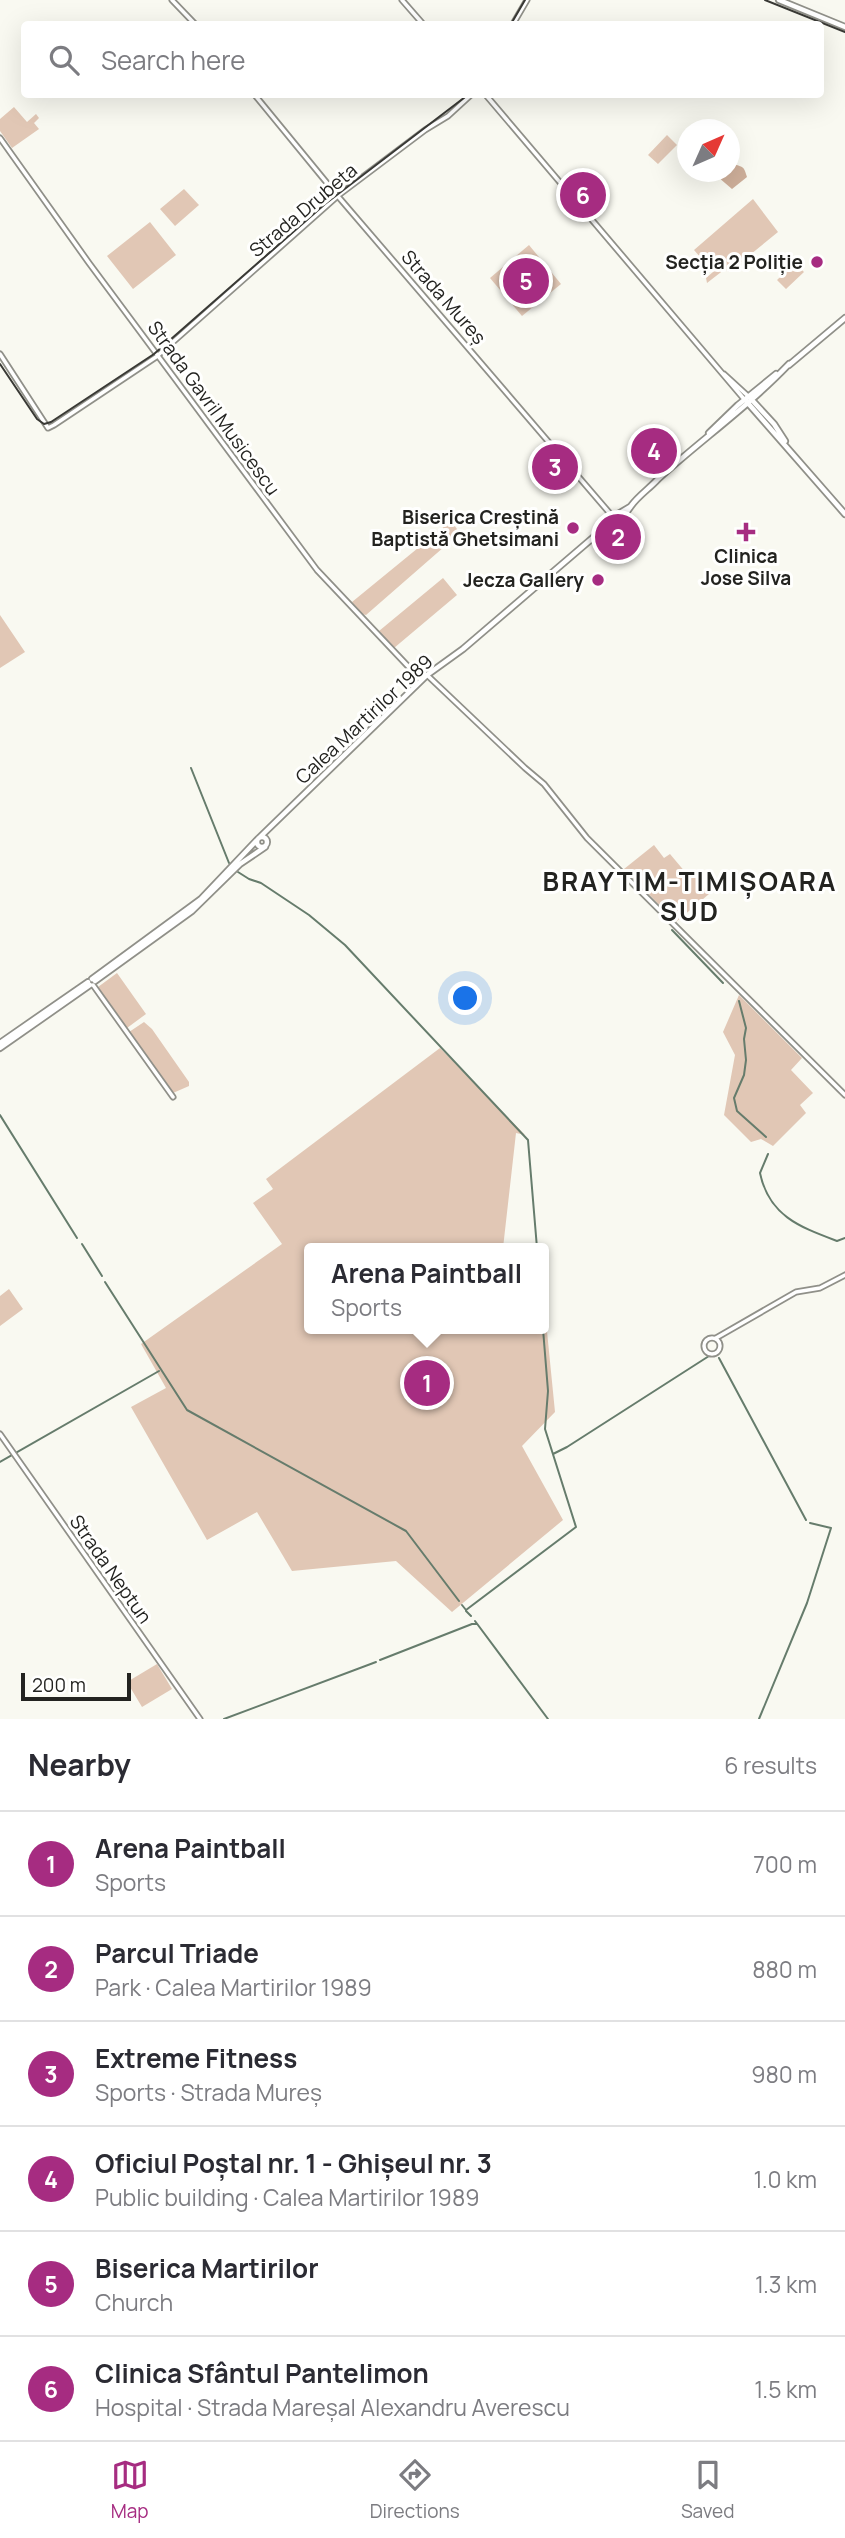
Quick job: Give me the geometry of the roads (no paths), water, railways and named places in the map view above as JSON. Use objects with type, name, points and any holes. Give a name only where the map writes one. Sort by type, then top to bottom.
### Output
[{"type":"main road","points":[[779,0],[845,27]]},
{"type":"main road","name":"Calea Martirilor 1989","points":[[229,873],[259,838],[421,680],[463,649],[602,530],[613,517],[630,507],[701,441],[845,318]]},
{"type":"main road","points":[[748,400],[845,514]]},
{"type":"main road","name":"Calea Martirilor 1989","points":[[602,530],[613,526],[630,507]]},
{"type":"main road","name":"Calea Martirilor 1989","points":[[229,873],[266,845],[276,823]]},
{"type":"main road","points":[[259,838],[258,845],[266,845]]},
{"type":"main road","points":[[0,1046],[192,911],[229,873]]},
{"type":"street","points":[[172,0],[192,21]]},
{"type":"street","points":[[402,0],[420,21]]},
{"type":"street","points":[[515,21],[527,0]]},
{"type":"street","name":"Strada Mureș","points":[[257,98],[613,517]]},
{"type":"street","name":"Strada Drubeta","points":[[0,354],[48,428],[157,355],[338,196],[425,130],[448,116],[468,98]]},
{"type":"street","points":[[488,98],[748,400]]},
{"type":"street","name":"Strada Gavril Musicescu","points":[[0,138],[317,570],[421,680]]},
{"type":"street","points":[[427,675],[537,777],[584,834],[845,1095]]},
{"type":"street","points":[[91,982],[173,1097]]},
{"type":"street","points":[[716,1338],[720,1341],[720,1350],[715,1354],[709,1353],[704,1349],[705,1342],[710,1338],[716,1338],[796,1292],[820,1288],[845,1275]]},
{"type":"street","name":"Strada Neptun","points":[[0,1434],[200,1719]]},
{"type":"waterway","points":[[191,768],[229,863]]},
{"type":"waterway","points":[[238,872],[261,883],[309,915],[345,945],[528,1140],[537,1243]]},
{"type":"waterway","points":[[672,930],[723,983]]},
{"type":"waterway","points":[[739,1001],[746,1028],[746,1060],[744,1075],[734,1098],[737,1111],[766,1137]]},
{"type":"waterway","points":[[0,1115],[77,1238]]},
{"type":"waterway","points":[[768,1154],[760,1173],[764,1188],[779,1210],[811,1231],[837,1241],[845,1238]]},
{"type":"waterway","points":[[82,1244],[102,1276]]},
{"type":"waterway","points":[[105,1282],[187,1410],[406,1531],[459,1601]]},
{"type":"waterway","points":[[462,1605],[466,1610],[576,1527],[545,1429],[548,1391],[543,1334]]},
{"type":"waterway","points":[[553,1454],[709,1356]]},
{"type":"waterway","points":[[719,1358],[806,1520]]},
{"type":"waterway","points":[[0,1462],[159,1371]]},
{"type":"waterway","points":[[759,1719],[807,1603],[831,1528],[810,1523]]},
{"type":"waterway","points":[[466,1611],[471,1616]]},
{"type":"waterway","points":[[475,1621],[548,1719]]},
{"type":"waterway","points":[[380,1660],[477,1624]]},
{"type":"waterway","points":[[224,1719],[376,1662]]},
{"type":"tram line","points":[[513,21],[525,0]]},
{"type":"tram line","points":[[765,0],[818,21]]},
{"type":"tram line","points":[[824,24],[845,32]]},
{"type":"tram line","points":[[0,364],[37,419],[44,424],[51,422],[154,354],[325,204],[464,98]]},
{"type":"place","name":"Clinica Sfântul Pantelimon","points":[[583,195]]},
{"type":"place","name":"Secția 2 Poliție","points":[[817,262]]},
{"type":"place","name":"Biserica Martirilor","points":[[526,281]]},
{"type":"place","name":"Oficiul Poștal nr. 1 - Ghișeul nr. 3","points":[[654,451]]},
{"type":"place","name":"Extreme Fitness","points":[[555,467]]},
{"type":"place","name":"Biserica Creștină Baptistă Ghetsimani","points":[[573,528]]},
{"type":"place","name":"Clinica Jose Silva","points":[[746,532]]},
{"type":"place","name":"Parcul Triade","points":[[618,537]]},
{"type":"place","name":"Jecza Gallery","points":[[598,580]]},
{"type":"place","name":"Arena Paintball","points":[[427,1383]]},
{"type":"district","name":"BRAYTIM-TIMIȘOARA SUD","points":[[690,896]]}]
